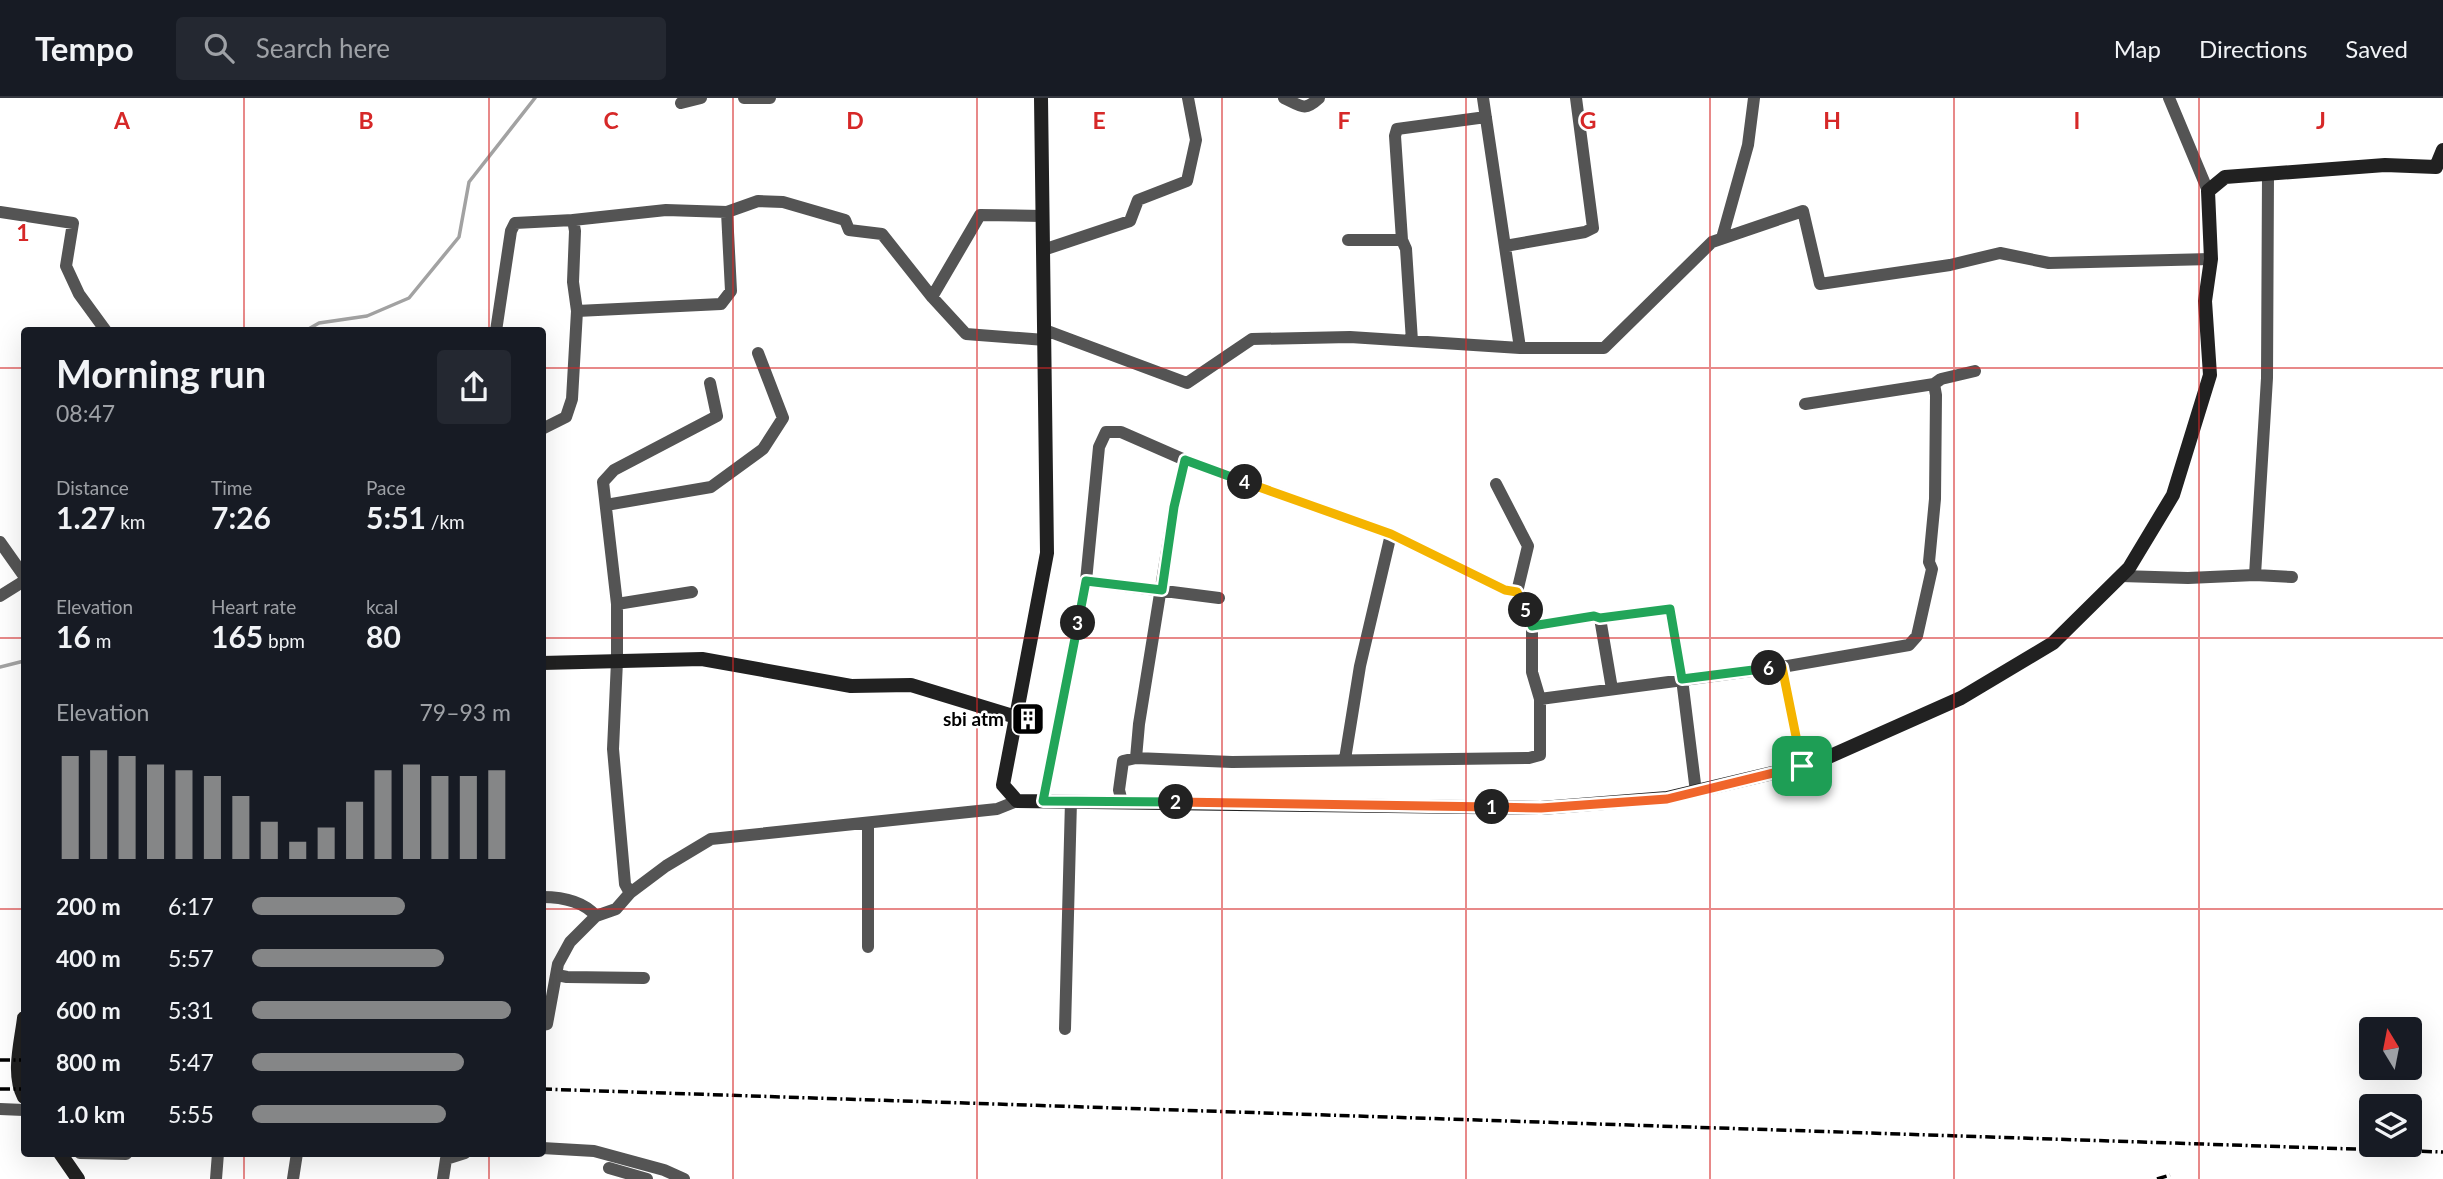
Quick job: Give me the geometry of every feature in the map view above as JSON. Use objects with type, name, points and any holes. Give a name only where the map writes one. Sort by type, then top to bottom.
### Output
[{"type":"street","points":[[681,103],[701,98]]},
{"type":"street","points":[[744,98],[770,98]]},
{"type":"street","points":[[1017,800],[1003,785],[1047,553],[1041,98]]},
{"type":"street","points":[[1043,250],[1130,221],[1139,200],[1187,181],[1196,140],[1188,98]]},
{"type":"street","points":[[1284,98],[1304,108],[1310,107],[1320,98]]},
{"type":"street","points":[[1483,98],[1520,348]]},
{"type":"street","points":[[1505,246],[1585,232],[1593,228],[1576,98]]},
{"type":"street","points":[[1722,239],[1748,145],[1754,98]]},
{"type":"street","points":[[546,1024],[558,964],[570,942],[596,916],[615,909],[630,893],[666,866],[711,839],[997,809],[1017,800],[1541,808],[1667,799],[1815,763],[1961,698],[2053,643],[2129,568],[2174,495],[2210,375],[2205,301],[2211,259],[2208,191],[2169,98]]},
{"type":"street","points":[[1412,341],[1406,249],[1402,240],[1395,136],[1397,129],[1486,117]]},
{"type":"street","points":[[2208,191],[2225,177],[2385,165],[2436,167],[2443,150]]},
{"type":"street","points":[[2255,575],[2267,378],[2268,174]]},
{"type":"street","points":[[497,327],[511,231],[515,223],[666,210],[727,212],[758,201],[783,202],[845,220],[849,230],[882,234],[932,298],[966,334],[1045,335],[1187,383],[1252,339],[1350,337],[1520,348],[1604,348],[1712,242],[1803,211],[1820,284],[1950,265],[2000,253],[2049,263],[2211,259]]},
{"type":"street","points":[[0,212],[73,223],[66,266],[79,294],[103,327]]},
{"type":"street","points":[[577,311],[721,304],[731,292],[727,212]]},
{"type":"street","points":[[932,298],[980,215],[1043,216]]},
{"type":"street","points":[[546,427],[566,417],[572,399],[577,311],[573,282],[573,220]]},
{"type":"street","points":[[1348,240],[1402,240]]},
{"type":"street","points":[[606,505],[711,487],[763,449],[783,418],[758,353]]},
{"type":"street","points":[[1805,404],[1934,383],[1975,371]]},
{"type":"street","points":[[630,893],[625,884],[612,749],[617,604],[603,482],[614,470],[717,416],[710,383]]},
{"type":"street","points":[[1540,699],[1782,667],[1909,645],[1917,636],[1932,569],[1929,562],[1935,499],[1934,383]]},
{"type":"street","points":[[1043,801],[1086,581],[1099,447],[1106,432],[1121,432],[1185,460],[1391,534],[1505,590],[1517,592],[1522,598],[1532,626],[1532,672],[1540,699],[1540,755],[1529,758],[1232,762],[1136,758],[1123,761],[1119,790],[1122,802]]},
{"type":"street","points":[[1136,758],[1146,677],[1174,507],[1185,460]]},
{"type":"street","points":[[1496,484],[1528,546],[1517,592]]},
{"type":"street","points":[[1345,759],[1360,666],[1391,534]]},
{"type":"street","points":[[0,542],[21,574]]},
{"type":"street","points":[[2121,576],[2292,577]]},
{"type":"street","points":[[0,596],[21,581]]},
{"type":"street","points":[[1086,581],[1219,598]]},
{"type":"street","points":[[617,604],[692,592]]},
{"type":"street","points":[[1532,626],[1594,616],[1600,618],[1670,609],[1696,792]]},
{"type":"street","points":[[1600,618],[1612,689]]},
{"type":"street","points":[[546,663],[702,659],[851,686],[911,685],[1016,717]]},
{"type":"street","points":[[1782,667],[1802,766]]},
{"type":"street","points":[[1065,1029],[1071,801]]},
{"type":"street","points":[[867,824],[868,947]]},
{"type":"street","points":[[546,897],[561,897],[590,909],[596,916]]},
{"type":"street","points":[[557,975],[644,978]]},
{"type":"street","points":[[21,1040],[21,1091]]},
{"type":"street","points":[[0,1109],[21,1110]]},
{"type":"street","points":[[546,1148],[594,1151],[664,1170],[684,1179]]},
{"type":"street","points":[[63,1157],[78,1179]]},
{"type":"street","points":[[216,1179],[218,1157]]},
{"type":"street","points":[[293,1179],[296,1157]]},
{"type":"street","points":[[443,1179],[446,1159],[452,1157]]},
{"type":"street","points":[[609,1168],[647,1179]]},
{"type":"waterway","points":[[312,327],[319,323],[367,316],[409,298],[459,237],[469,182],[535,98]]},
{"type":"waterway","points":[[0,667],[21,662]]},
{"type":"railway","points":[[0,1060],[21,1060]]},
{"type":"railway","points":[[0,1089],[21,1089]]},
{"type":"railway","points":[[546,1089],[2443,1152]]},
{"type":"railway","points":[[2157,1179],[2170,1175]]},
{"type":"place","name":"sbi atm","points":[[1028,719]]},
{"type":"route","points":[[1185,460],[1391,534],[1505,590],[1517,592],[1522,598],[1532,626],[1594,616],[1600,618],[1670,609],[1682,679],[1782,667],[1802,766],[1667,799],[1541,808],[1043,801],[1086,581],[1162,590],[1174,507],[1185,460]]}]
